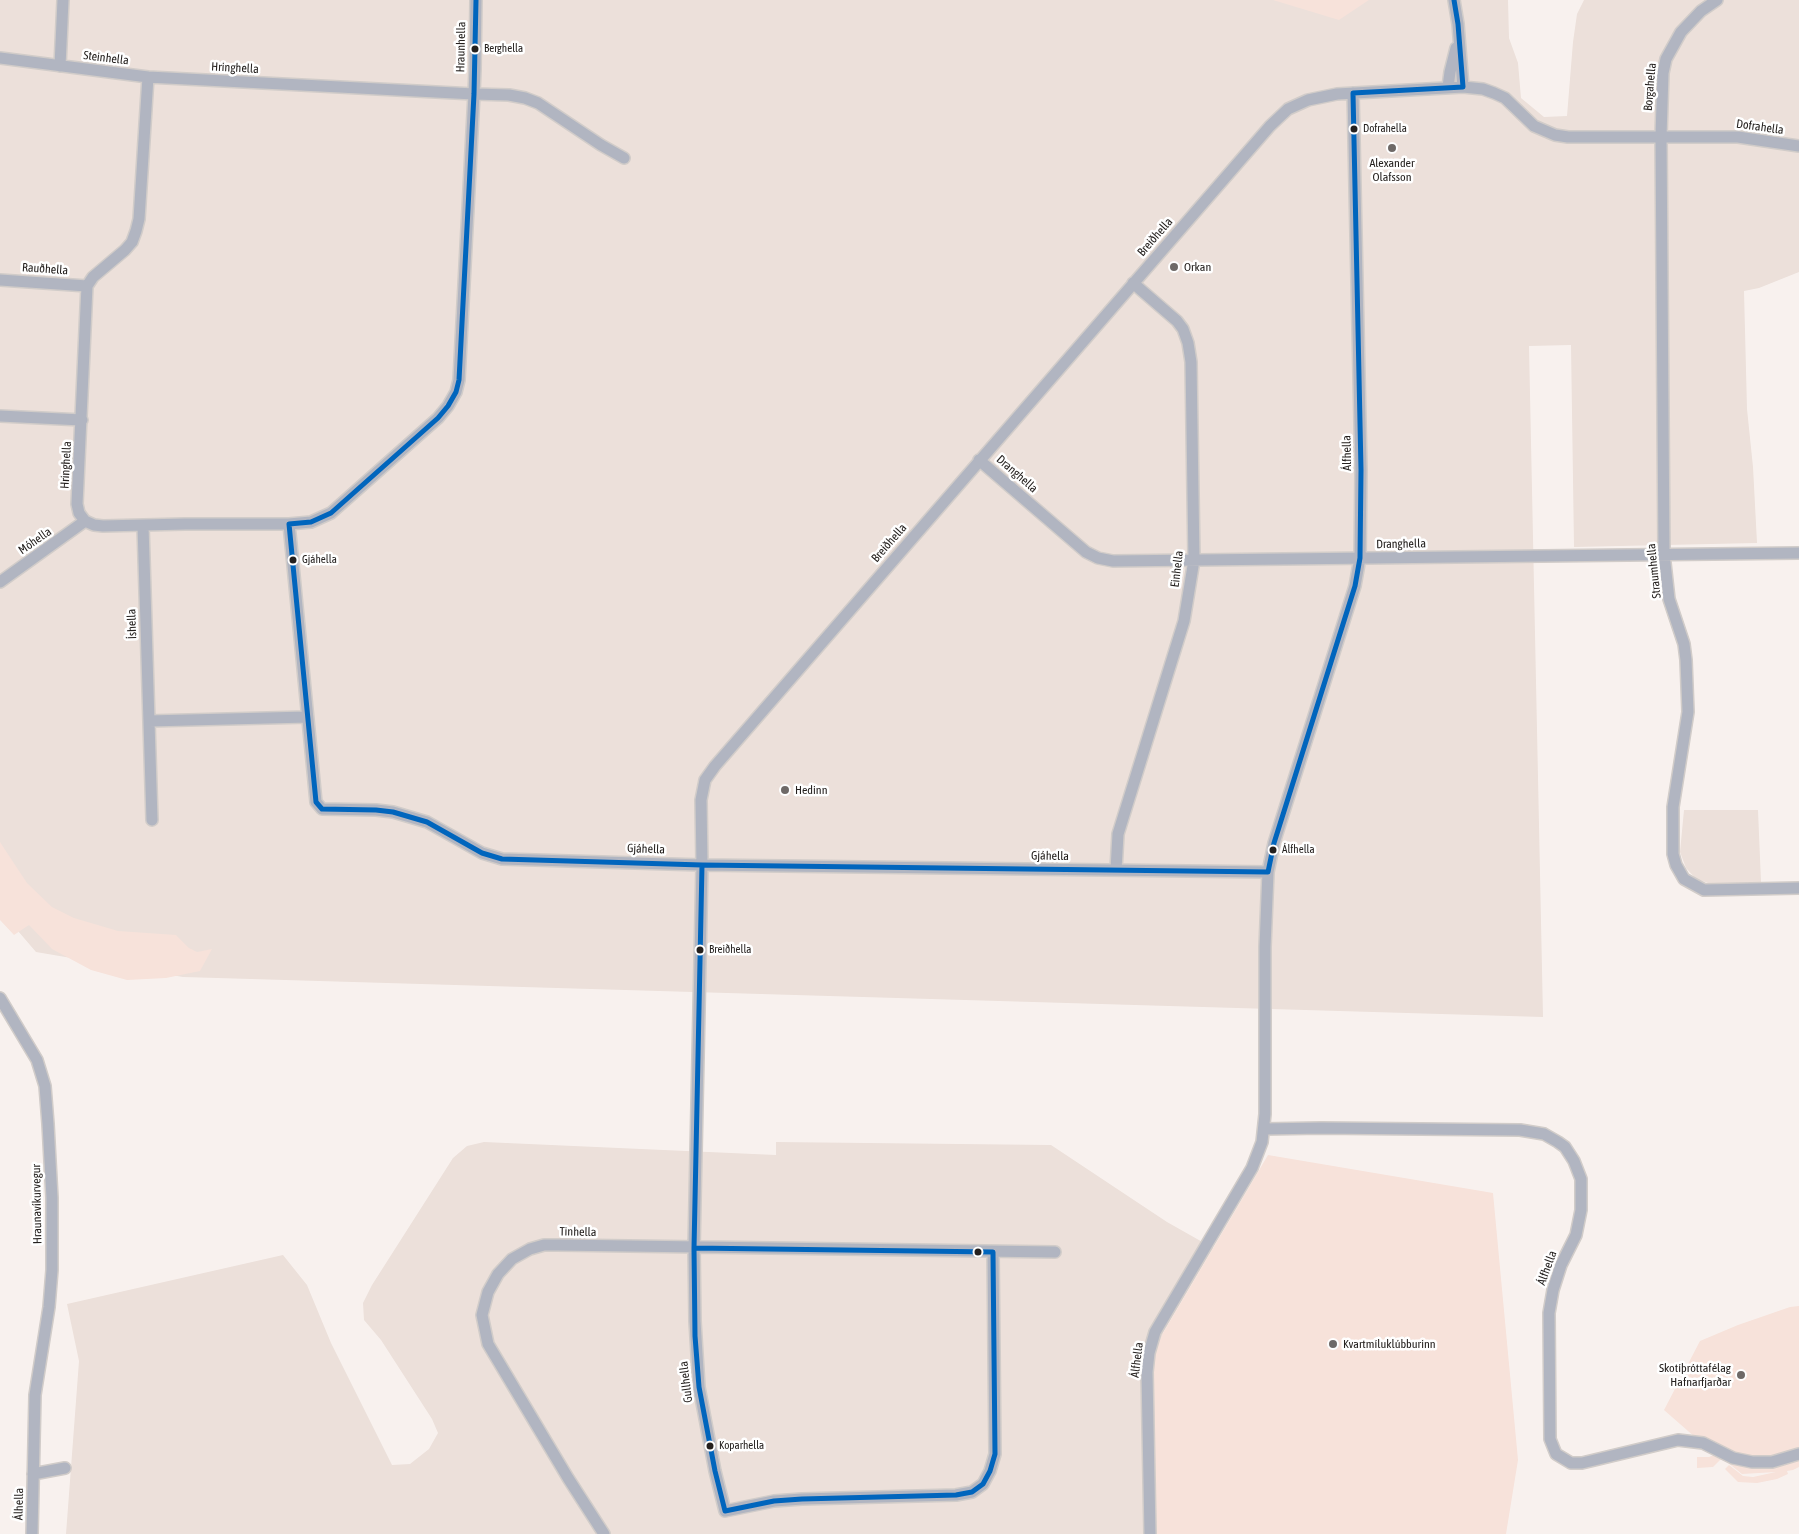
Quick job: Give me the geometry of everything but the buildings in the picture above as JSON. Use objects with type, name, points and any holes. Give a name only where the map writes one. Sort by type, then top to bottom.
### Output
[{"type":"street","points":[[60,66],[63,0]]},
{"type":"street","name":"Hraunhella","points":[[474,94],[476,0]]},
{"type":"street","points":[[1454,0],[1463,87]]},
{"type":"street","name":"Borgahella","points":[[1660,136],[1663,73],[1666,59],[1676,40],[1689,22],[1717,0]]},
{"type":"street","points":[[1448,87],[1458,39]]},
{"type":"street","name":"Steinhella","points":[[0,58],[148,77]]},
{"type":"street","points":[[87,286],[93,277],[125,250],[132,242],[136,231],[141,190],[148,77]]},
{"type":"street","name":"Hringhella","points":[[148,77],[474,94]]},
{"type":"street","name":"Dofrahella","points":[[1463,87],[1483,88],[1504,98],[1534,126],[1555,135],[1568,137],[1738,137],[1799,146]]},
{"type":"street","name":"Breiðhella","points":[[694,1248],[702,800],[705,780],[714,766],[1281,115],[1296,105],[1321,96],[1463,87]]},
{"type":"street","name":"Álfhella","points":[[1150,1534],[1147,1372],[1151,1345],[1155,1332],[1252,1168],[1262,1142],[1264,1129],[1265,956],[1268,872],[1277,835],[1355,586],[1360,558],[1361,461],[1353,93]]},
{"type":"street","points":[[86,521],[94,525],[103,526],[289,524],[311,522],[331,513],[438,418],[456,392],[459,380],[474,94],[524,98],[538,103],[624,158]]},
{"type":"street","name":"Straumhella","points":[[1660,136],[1664,554],[1669,599],[1684,644],[1688,712],[1673,807],[1673,854],[1676,865],[1684,879],[1704,890],[1799,888]]},
{"type":"street","name":"Rauðhella","points":[[0,280],[87,286]]},
{"type":"street","name":"Einhella","points":[[1116,870],[1118,834],[1184,621],[1194,560],[1191,362],[1188,343],[1183,329],[1177,321],[1133,283]]},
{"type":"street","name":"Hringhella","points":[[86,521],[79,513],[77,504],[87,286]]},
{"type":"street","points":[[0,416],[82,420]]},
{"type":"street","name":"Dranghella","points":[[979,460],[1086,552],[1113,561],[1799,553]]},
{"type":"street","name":"Móhella","points":[[0,582],[86,521]]},
{"type":"street","name":"Gjáhella","points":[[289,524],[316,802],[322,809],[393,812],[427,822],[474,849],[502,860],[702,865],[1268,872]]},
{"type":"street","name":"Íshella","points":[[144,526],[152,820]]},
{"type":"street","points":[[149,721],[307,717]]},
{"type":"street","name":"Hraunavíkurvegur","points":[[0,998],[37,1060],[45,1086],[52,1198],[52,1270],[34,1395],[34,1419]]},
{"type":"street","name":"Álfhella","points":[[1264,1129],[1520,1130],[1544,1134],[1558,1142],[1565,1147],[1574,1160],[1580,1179],[1581,1210],[1576,1235],[1561,1265],[1552,1290],[1549,1313],[1550,1439],[1556,1454],[1571,1463],[1582,1463],[1678,1440],[1703,1443],[1733,1458],[1752,1462],[1772,1462],[1799,1454]]},
{"type":"street","name":"Tinhella","points":[[604,1534],[492,1354],[484,1331],[482,1315],[488,1292],[498,1274],[512,1259],[530,1249],[544,1246],[1055,1252]]},
{"type":"street","name":"Gullhella","points":[[694,1248],[695,1336],[699,1386],[715,1471],[725,1511],[774,1501],[802,1498],[956,1495],[972,1492],[983,1484],[990,1471],[995,1454],[993,1252]]},
{"type":"street","name":"Álhella","points":[[32,1534],[34,1419]]},
{"type":"street","name":"Álhella","points":[[33,1474],[65,1468]]},
{"type":"shaded area","points":[[0,0],[1508,0],[1509,38],[1518,63],[1521,98],[1544,117],[1567,116],[1577,14],[1584,0],[1799,0],[1799,272],[1759,288],[1744,291],[1747,409],[1753,467],[1757,543],[1574,547],[1571,345],[1529,346],[1543,1017],[183,977],[36,952],[0,910]]},
{"type":"shaded area","points":[[1273,0],[1369,0],[1339,20]]},
{"type":"shaded area","points":[[1684,810],[1758,810],[1761,882],[1711,884],[1696,879],[1686,868],[1680,852]]},
{"type":"shaded area","points":[[0,842],[27,883],[52,907],[74,918],[118,931],[176,935],[189,948],[197,952],[212,949],[200,971],[166,978],[127,980],[91,970],[52,949],[29,925],[14,935],[0,920]]},
{"type":"shaded area","points":[[484,1142],[776,1155],[776,1142],[1051,1145],[1167,1222],[1213,1248],[1163,1333],[1155,1534],[66,1534],[79,1361],[67,1304],[283,1255],[307,1285],[331,1343],[392,1465],[410,1464],[429,1449],[438,1433],[432,1419],[381,1340],[364,1320],[363,1303],[372,1285],[453,1158],[467,1146]]},
{"type":"shaded area","name":"Kvartmíluklúbburinn","points":[[1268,1155],[1493,1193],[1518,1460],[1506,1534],[1155,1534],[1154,1356],[1163,1333]]},
{"type":"shaded area","name":"Skotíþróttafélag Hafnarfjarðar","points":[[1799,1306],[1799,1467],[1787,1471],[1788,1474],[1777,1479],[1757,1483],[1738,1482],[1725,1469],[1729,1465],[1743,1476],[1753,1477],[1776,1472],[1742,1474],[1722,1458],[1713,1467],[1697,1468],[1697,1457],[1714,1455],[1707,1450],[1690,1445],[1696,1438],[1664,1410],[1700,1341],[1738,1325],[1790,1307]]},
{"type":"transit line","points":[[476,0],[474,94],[459,380],[456,392],[438,418],[331,513],[311,522],[289,524],[316,802],[322,809],[393,812],[427,822],[482,853],[502,859],[702,865],[1268,872],[1274,843],[1355,586],[1360,558],[1361,470],[1353,93],[1463,87],[1458,24],[1454,0]]},
{"type":"transit line","points":[[694,1248],[702,865]]},
{"type":"transit line","points":[[694,1248],[993,1252],[995,1454],[990,1471],[983,1484],[972,1492],[956,1495],[802,1499],[774,1501],[725,1511],[715,1471],[699,1387],[695,1336],[694,1248]]},
{"type":"place","name":"Berghella","points":[[475,49]]},
{"type":"place","name":"Dofrahella","points":[[1354,129]]},
{"type":"place","name":"Alexander Olafsson","points":[[1392,148]]},
{"type":"place","name":"Orkan","points":[[1174,267]]},
{"type":"place","name":"Gjáhella","points":[[293,560]]},
{"type":"place","name":"Hedinn","points":[[785,790]]},
{"type":"place","name":"Álfhella","points":[[1273,850]]},
{"type":"place","name":"Breiðhella","points":[[700,950]]},
{"type":"place","name":"Kvartmíluklúbburinn","points":[[1333,1344]]},
{"type":"place","name":"Skotíþróttafélag Hafnarfjarðar","points":[[1741,1375]]},
{"type":"place","name":"Koparhella","points":[[710,1446]]}]
